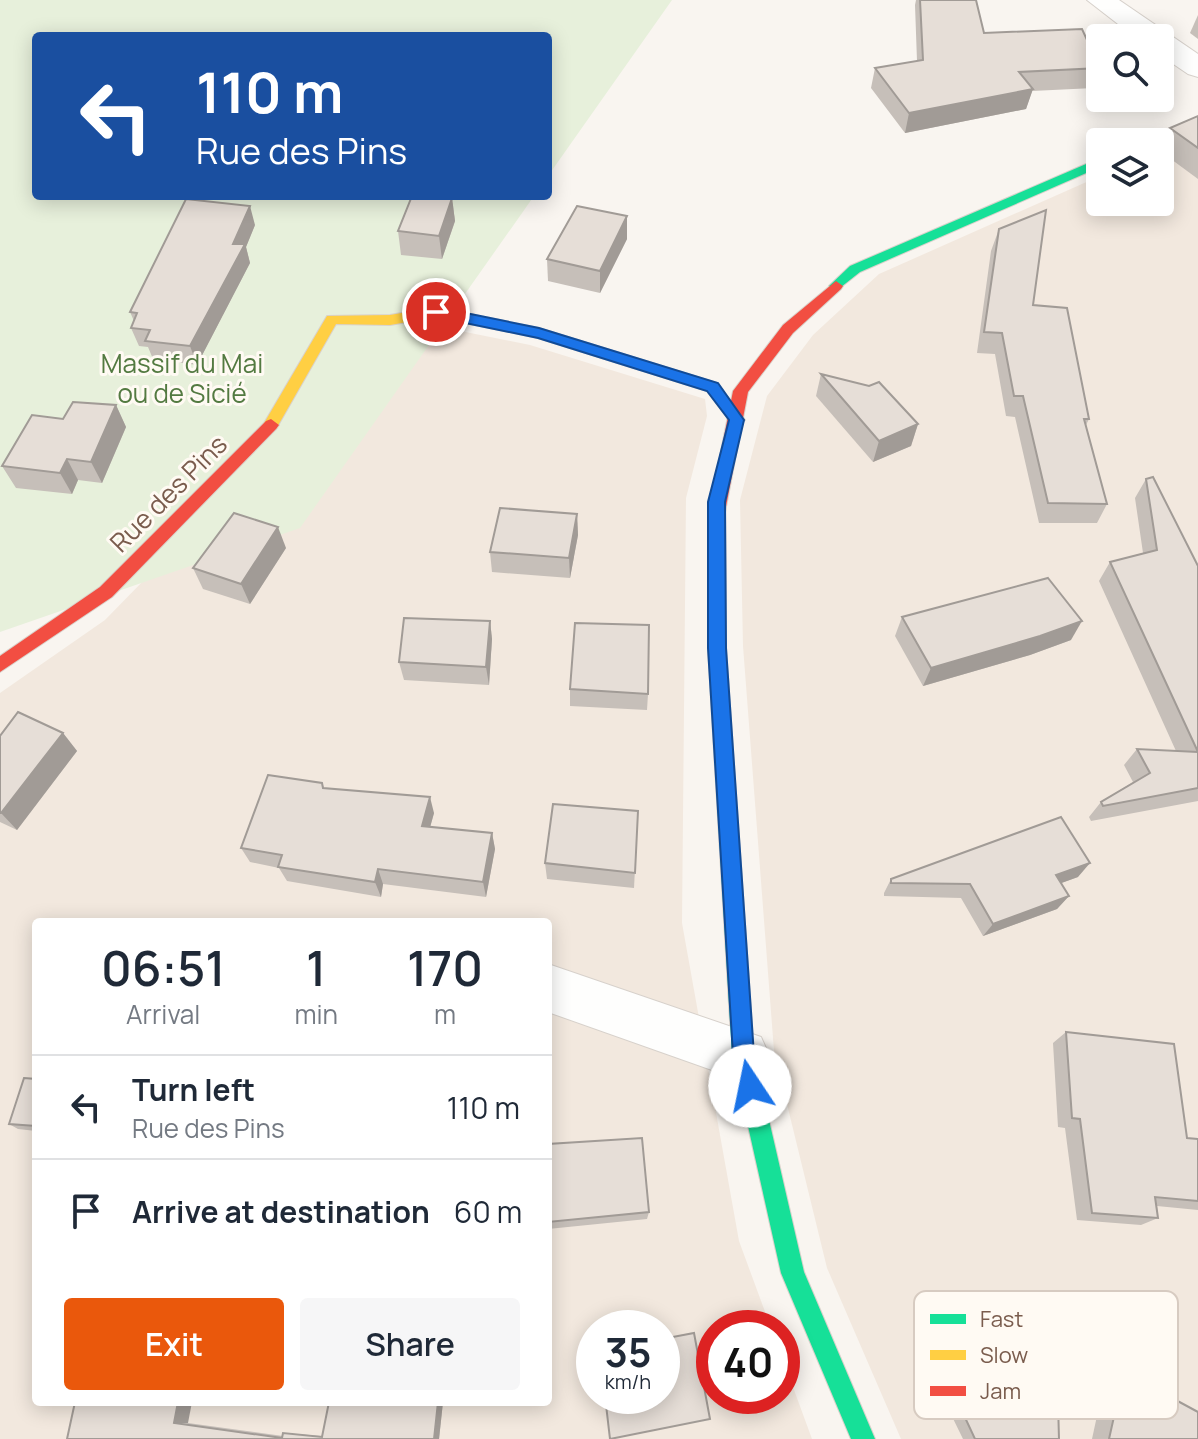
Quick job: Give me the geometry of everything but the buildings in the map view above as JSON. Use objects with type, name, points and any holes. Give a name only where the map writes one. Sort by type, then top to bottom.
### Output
[{"type":"street","points":[[1101,0],[1135,24]]},
{"type":"street","points":[[1174,51],[1198,68]]},
{"type":"street","points":[[1174,131],[1198,121]]},
{"type":"street","points":[[863,1439],[793,1273],[743,1055],[717,648],[717,502],[741,391],[788,329],[855,269],[1086,168]]},
{"type":"street","name":"Rue des Pins","points":[[0,665],[106,592],[271,425],[332,319],[390,320],[436,312],[539,333],[712,387],[737,420]]},
{"type":"street","points":[[552,989],[743,1055]]},
{"type":"shaded area","points":[[1198,135],[1198,1439],[901,1439],[827,1268],[774,1051],[743,646],[740,500],[767,396],[813,335],[879,274],[1086,182],[1086,216],[1174,216],[1174,145]]},
{"type":"shaded area","points":[[426,324],[530,345],[705,399],[707,416],[686,498],[682,923],[739,1241],[764,1310],[696,1310],[696,1414],[800,1414],[800,1406],[812,1439],[0,1439],[0,693],[105,620],[272,449]]},
{"type":"green space","name":"Massif du Mai ou de Sicié","points":[[0,0],[672,0],[552,170],[552,32],[32,32],[32,200],[531,200],[300,528],[0,632]]},
{"type":"traffic: fast","points":[[836,286],[855,269],[1086,168]]},
{"type":"traffic: fast","points":[[717,512],[717,648],[743,1055],[793,1273],[863,1439]]},
{"type":"traffic: slow","points":[[1174,131],[1198,121]]},
{"type":"traffic: slow","points":[[271,425],[332,319],[390,320],[436,312],[539,333],[712,387],[737,420]]},
{"type":"traffic: jam","points":[[717,512],[741,391],[788,329],[836,286]]},
{"type":"traffic: jam","points":[[0,665],[106,592],[271,425]]},
{"type":"route","points":[[436,312],[539,333],[712,387],[737,420],[717,502],[717,648],[743,1055],[750,1086]]}]
